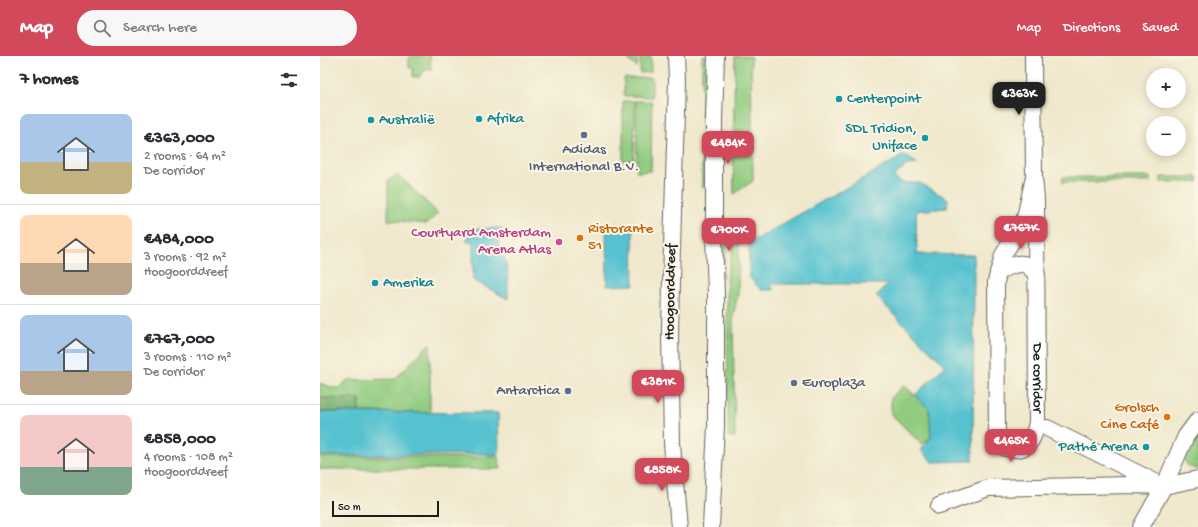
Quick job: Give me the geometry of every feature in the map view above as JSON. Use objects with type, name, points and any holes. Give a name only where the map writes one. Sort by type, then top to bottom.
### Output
[{"type":"street","name":"Hoogoorddreef","points":[[676,56],[677,80],[670,281],[670,333],[674,470],[679,527]]},
{"type":"street","points":[[711,527],[716,426],[716,295],[714,235],[714,120],[716,56]]},
{"type":"street","name":"De corridor","points":[[1033,56],[1034,177],[1036,198],[1037,275],[1037,424],[1029,445],[1018,450],[1005,448],[997,438],[996,282],[1003,255],[1024,222],[1034,177]]},
{"type":"street","points":[[998,272],[1018,264],[1027,266],[1037,275]]},
{"type":"street","points":[[1141,527],[1164,486],[1186,436],[1198,420]]},
{"type":"street","points":[[1047,428],[1135,473],[1164,486]]},
{"type":"street","points":[[939,506],[988,488],[1132,484],[1164,486],[1198,479]]},
{"type":"green space","points":[[409,56],[430,56],[431,70],[425,70],[419,77],[413,77],[413,68],[409,68]]},
{"type":"green space","points":[[629,56],[637,56],[637,67],[629,61]]},
{"type":"green space","points":[[640,56],[651,56],[651,72],[640,73]]},
{"type":"green space","points":[[702,56],[707,56],[707,175],[704,187],[702,187]]},
{"type":"green space","points":[[735,56],[751,56],[753,181],[734,194],[733,150]]},
{"type":"green space","points":[[624,78],[652,78],[652,97],[624,96]]},
{"type":"green space","points":[[623,101],[635,101],[634,160],[623,161]]},
{"type":"green space","points":[[636,101],[652,101],[651,171],[637,172]]},
{"type":"green space","points":[[397,174],[438,213],[427,224],[388,220],[388,181]]},
{"type":"green space","points":[[1063,177],[1150,177],[1150,182],[1062,182]]},
{"type":"green space","points":[[1161,177],[1198,177],[1198,182],[1161,182]]},
{"type":"green space","points":[[721,238],[728,239],[722,278]]},
{"type":"green space","points":[[735,239],[739,240],[738,294],[733,317],[735,437],[728,437],[727,276]]},
{"type":"green space","points":[[430,343],[430,413],[359,412],[360,399],[320,398],[320,383],[334,388],[340,388],[347,380],[395,379]]},
{"type":"green space","points":[[904,385],[929,409],[931,437],[922,445],[891,414],[891,398]]},
{"type":"green space","points":[[320,398],[360,399],[359,412],[320,412]]},
{"type":"green space","points":[[1198,427],[1198,469],[1189,466],[1184,458]]},
{"type":"green space","points":[[320,457],[498,457],[501,469],[320,469]]},
{"type":"water","points":[[904,155],[918,164],[907,165],[893,177],[903,183],[920,183],[948,199],[947,208],[916,211],[917,254],[974,255],[973,461],[932,462],[921,450],[931,437],[929,409],[915,395],[945,366],[876,296],[888,284],[770,284],[774,290],[761,290],[749,277],[749,243]]},
{"type":"water","points":[[502,228],[499,245],[507,268],[508,299],[473,280],[473,242],[467,242],[468,229]]},
{"type":"water","points":[[633,228],[634,285],[607,286],[606,229]]},
{"type":"water","points":[[320,412],[498,413],[499,454],[320,456]]},
{"type":"place","name":"Centerpoint","points":[[839,99]]},
{"type":"place","name":"Afrika","points":[[479,119]]},
{"type":"place","name":"Australië","points":[[371,120]]},
{"type":"place","name":"Adidas International B.V.","points":[[584,135]]},
{"type":"place","name":"SDL Tridion, Uniface","points":[[925,138]]},
{"type":"place","name":"Ristorante 51","points":[[580,238]]},
{"type":"place","name":"Courtyard Amsterdam Arena Atlas","points":[[559,242]]},
{"type":"place","name":"Amerika","points":[[375,283]]},
{"type":"place","name":"Europlaza","points":[[794,383]]},
{"type":"place","name":"Antarctica","points":[[568,391]]},
{"type":"place","name":"Grolsch Cine Café","points":[[1167,417]]},
{"type":"place","name":"Pathé Arena","points":[[1146,447]]}]
